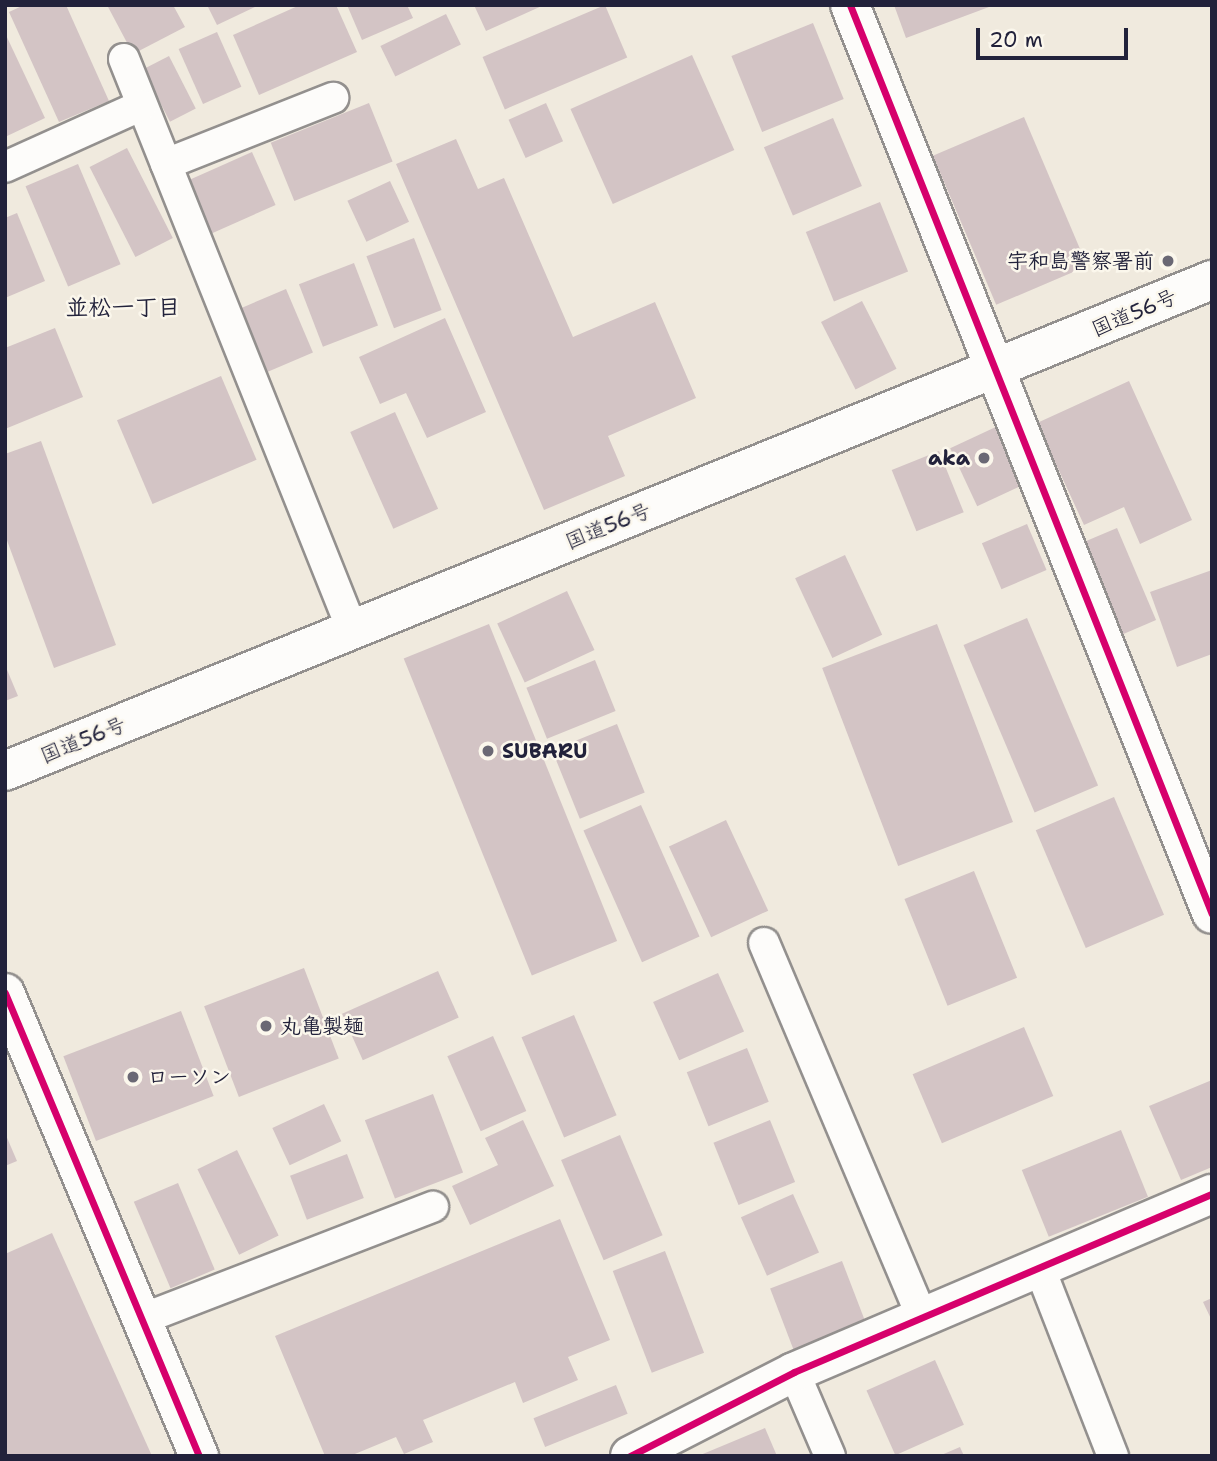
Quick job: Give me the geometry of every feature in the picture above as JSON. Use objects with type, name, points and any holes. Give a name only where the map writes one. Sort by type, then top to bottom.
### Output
[{"type":"main road","points":[[850,5],[993,371],[1212,914]]},
{"type":"main road","name":"国道56号","points":[[5,771],[1212,280]]},
{"type":"main road","points":[[5,993],[200,1456]]},
{"type":"main road","points":[[642,1453],[794,1372],[1212,1194]]},
{"type":"lane","points":[[124,59],[352,629]]},
{"type":"lane","points":[[166,164],[333,98]]},
{"type":"lane","points":[[5,167],[142,105]]},
{"type":"lane","points":[[764,943],[923,1319]]},
{"type":"lane","points":[[142,1319],[433,1207]]},
{"type":"lane","points":[[1040,1269],[1113,1456]]},
{"type":"lane","points":[[794,1372],[830,1456]]},
{"type":"building","points":[[24,5],[66,5],[109,101],[59,122],[9,12]]},
{"type":"building","points":[[107,5],[173,5],[185,27],[133,54]]},
{"type":"building","points":[[207,5],[259,5],[217,25]]},
{"type":"building","points":[[300,5],[336,5],[357,52],[259,95],[233,35]]},
{"type":"building","points":[[347,5],[407,5],[413,18],[362,40]]},
{"type":"building","points":[[474,5],[544,5],[486,31]]},
{"type":"building","points":[[605,5],[627,57],[505,109],[483,57]]},
{"type":"building","points":[[894,5],[988,5],[989,7],[906,38]]},
{"type":"building","points":[[446,14],[461,45],[395,77],[380,46]]},
{"type":"building","points":[[813,23],[844,99],[762,132],[731,56]]},
{"type":"building","points":[[217,32],[241,87],[203,104],[179,49]]},
{"type":"building","points":[[5,33],[45,118],[5,137]]},
{"type":"building","points":[[692,55],[734,150],[613,204],[570,109]]},
{"type":"building","points":[[169,56],[196,109],[170,122],[143,69]]},
{"type":"building","points":[[369,103],[393,161],[294,201],[271,143]]},
{"type":"building","points":[[546,103],[563,141],[526,158],[509,120]]},
{"type":"building","points":[[1024,117],[1087,266],[996,305],[933,156]]},
{"type":"building","points":[[833,118],[862,186],[793,215],[764,147]]},
{"type":"building","points":[[456,139],[478,189],[504,178],[573,337],[655,302],[696,398],[608,436],[625,476],[544,510],[396,164]]},
{"type":"building","points":[[127,148],[173,238],[135,257],[90,167]]},
{"type":"building","points":[[252,152],[276,205],[207,235],[183,183]]},
{"type":"building","points":[[78,164],[121,264],[68,287],[26,186]]},
{"type":"building","points":[[390,181],[409,222],[366,242],[347,201]]},
{"type":"building","points":[[880,202],[908,272],[834,302],[806,232]]},
{"type":"building","points":[[17,213],[45,281],[5,298],[5,218]]},
{"type":"building","points":[[414,238],[442,310],[394,328],[366,256]]},
{"type":"building","points":[[354,263],[378,326],[323,347],[299,284]]},
{"type":"building","points":[[286,289],[313,353],[268,372],[241,308]]},
{"type":"building","points":[[862,301],[897,369],[856,390],[821,322]]},
{"type":"building","points":[[445,318],[486,412],[427,438],[406,393],[380,404],[359,357]]},
{"type":"building","points":[[55,328],[83,397],[5,429],[5,348]]},
{"type":"building","points":[[221,376],[257,460],[153,504],[117,420]]},
{"type":"building","points":[[1129,381],[1192,520],[1140,544],[1124,507],[1084,525],[1037,423]]},
{"type":"building","points":[[395,412],[438,509],[393,529],[350,432]]},
{"type":"building","points":[[1000,425],[1027,483],[977,506],[950,448]]},
{"type":"building","points":[[41,441],[116,645],[54,668],[5,535],[5,454]]},
{"type":"building","points":[[939,451],[964,512],[916,531],[892,470]]},
{"type":"building","points":[[1027,524],[1047,570],[1001,589],[982,543]]},
{"type":"building","points":[[1117,528],[1156,620],[1121,635],[1082,543]]},
{"type":"building","points":[[845,555],[882,635],[832,658],[795,578]]},
{"type":"building","points":[[1212,570],[1212,654],[1177,667],[1150,592]]},
{"type":"building","points":[[567,591],[594,650],[525,682],[497,624]]},
{"type":"building","points":[[1027,618],[1098,786],[1035,812],[963,645]]},
{"type":"building","points":[[489,624],[617,941],[532,976],[404,658]]},
{"type":"building","points":[[937,624],[1013,822],[898,866],[822,668]]},
{"type":"building","points":[[595,660],[616,711],[547,739],[526,688]]},
{"type":"building","points":[[5,665],[18,696],[5,701]]},
{"type":"building","points":[[617,724],[645,793],[580,819],[552,750]]},
{"type":"building","points":[[1114,797],[1164,915],[1086,948],[1036,830]]},
{"type":"building","points":[[641,805],[700,937],[642,962],[583,831]]},
{"type":"building","points":[[726,820],[768,911],[711,937],[669,847]]},
{"type":"building","points":[[974,871],[1017,978],[948,1006],[904,899]]},
{"type":"building","points":[[304,968],[339,1059],[239,1097],[204,1006]]},
{"type":"building","points":[[438,971],[459,1018],[363,1060],[342,1014]]},
{"type":"building","points":[[718,973],[744,1031],[679,1060],[653,1002]]},
{"type":"building","points":[[181,1011],[214,1096],[96,1141],[63,1056]]},
{"type":"building","points":[[574,1015],[617,1115],[564,1138],[522,1037]]},
{"type":"building","points":[[1024,1027],[1053,1096],[942,1143],[913,1074]]},
{"type":"building","points":[[493,1036],[526,1111],[481,1131],[447,1056]]},
{"type":"building","points":[[747,1048],[769,1102],[708,1126],[687,1072]]},
{"type":"building","points":[[1212,1080],[1212,1167],[1181,1180],[1149,1106]]},
{"type":"building","points":[[433,1094],[463,1172],[395,1199],[365,1120]]},
{"type":"building","points":[[324,1104],[341,1141],[290,1165],[272,1128]]},
{"type":"building","points":[[523,1120],[554,1186],[470,1225],[452,1186],[498,1165],[485,1138]]},
{"type":"building","points":[[770,1120],[795,1182],[739,1205],[713,1143]]},
{"type":"building","points":[[1121,1130],[1148,1197],[1049,1237],[1022,1170]]},
{"type":"building","points":[[5,1133],[17,1161],[5,1166]]},
{"type":"building","points":[[620,1135],[663,1235],[604,1260],[561,1160]]},
{"type":"building","points":[[237,1150],[279,1235],[239,1255],[197,1169]]},
{"type":"building","points":[[347,1154],[364,1198],[307,1220],[290,1176]]},
{"type":"building","points":[[178,1183],[215,1270],[171,1288],[134,1202]]},
{"type":"building","points":[[793,1194],[819,1252],[767,1276],[741,1217]]},
{"type":"building","points":[[560,1219],[610,1340],[568,1357],[578,1380],[523,1403],[515,1382],[423,1420],[433,1442],[404,1454],[396,1437],[350,1456],[325,1456],[275,1336]]},
{"type":"building","points":[[52,1233],[152,1456],[5,1456],[5,1254]]},
{"type":"building","points":[[665,1251],[704,1353],[652,1373],[613,1271]]},
{"type":"building","points":[[842,1261],[866,1324],[794,1351],[770,1289]]},
{"type":"building","points":[[1212,1298],[1212,1321],[1203,1302]]},
{"type":"building","points":[[935,1360],[964,1425],[895,1455],[866,1391]]},
{"type":"building","points":[[616,1385],[628,1414],[545,1447],[533,1418]]},
{"type":"building","points":[[765,1428],[777,1456],[698,1456]]},
{"type":"building","points":[[960,1447],[964,1456],[939,1456]]},
{"type":"cycle path","points":[[850,5],[1212,914]]},
{"type":"cycle path","points":[[5,993],[199,1456]]},
{"type":"cycle path","points":[[630,1456],[794,1372],[1212,1194]]},
{"type":"place","name":"宇和島警察署前","points":[[1168,261]]},
{"type":"place","name":"aka","points":[[984,458]]},
{"type":"place","name":"SUBARU","points":[[488,751]]},
{"type":"place","name":"丸亀製麺","points":[[266,1026]]},
{"type":"place","name":"ローソン","points":[[133,1077]]},
{"type":"district","name":"並松一丁目","points":[[123,307]]}]
